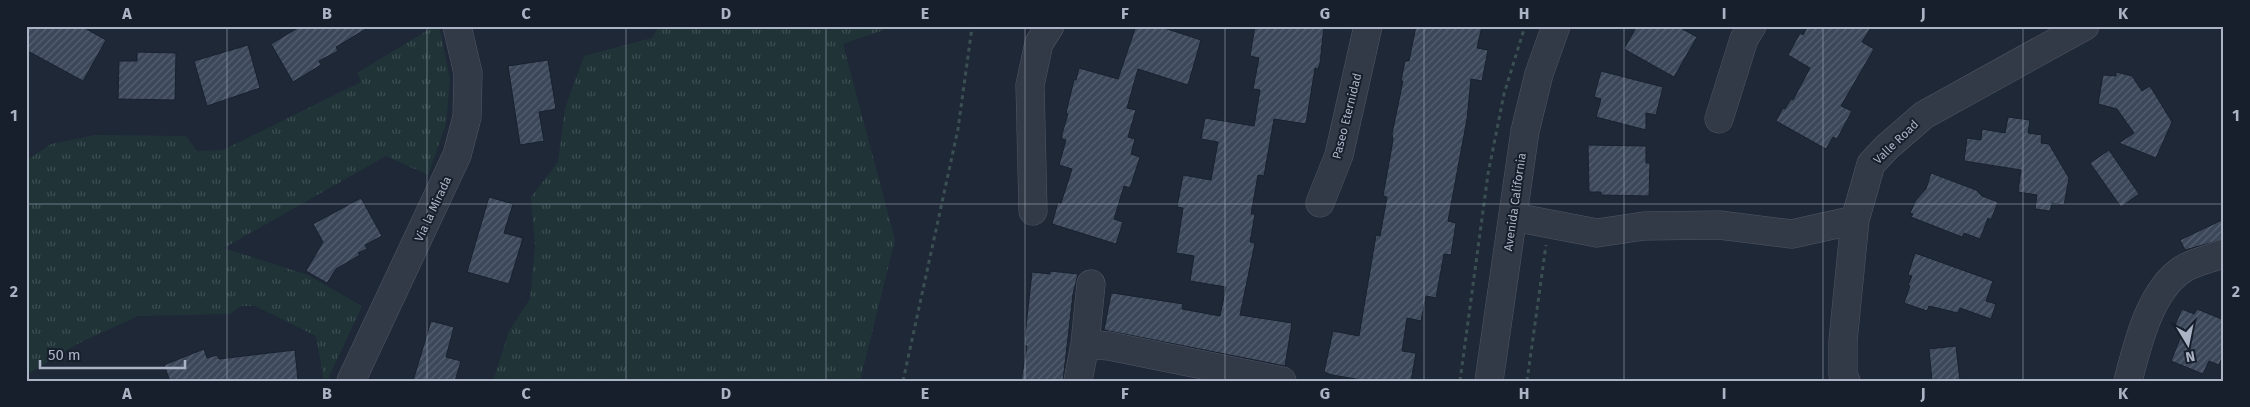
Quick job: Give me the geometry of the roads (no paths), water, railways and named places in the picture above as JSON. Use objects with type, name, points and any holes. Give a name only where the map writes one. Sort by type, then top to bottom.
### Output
[{"type":"street","name":"Via la Mirada","points":[[351,381],[457,155],[467,117],[468,73],[458,26]]},
{"type":"street","points":[[1033,211],[1030,85],[1039,43],[1050,26]]},
{"type":"street","name":"Paseo Eternidad","points":[[1320,203],[1339,156],[1368,26]]},
{"type":"street","name":"Avenida California","points":[[1489,381],[1525,131],[1539,74],[1556,26]]},
{"type":"street","points":[[1719,118],[1744,38],[1752,26]]},
{"type":"street","name":"Valle Road","points":[[1843,379],[1843,341],[1855,220],[1871,164],[1905,130],[1945,102],[2085,26]]},
{"type":"street","points":[[1512,216],[1597,233],[1644,226],[1719,225],[1792,234],[1855,220]]},
{"type":"street","points":[[2128,381],[2141,332],[2158,294],[2182,269],[2222,254]]},
{"type":"street","points":[[1078,381],[1085,344],[1091,284]]},
{"type":"street","points":[[1085,344],[1109,346],[1210,374],[1282,381]]}]
